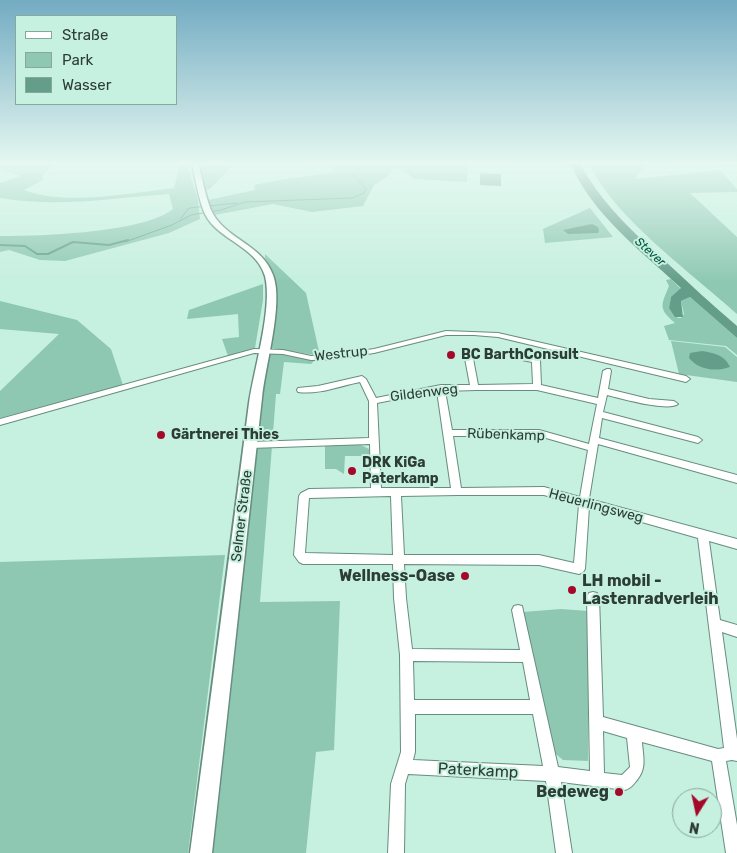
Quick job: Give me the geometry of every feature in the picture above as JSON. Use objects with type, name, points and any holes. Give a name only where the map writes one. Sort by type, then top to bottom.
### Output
[{"type":"main road","name":"Selmer Straße","points":[[201,853],[262,350],[273,304],[273,290],[269,275],[256,255],[220,227],[207,209],[205,203]]},
{"type":"street","name":"Westrup","points":[[0,422],[254,350],[311,358],[334,357],[374,350],[446,333],[498,335],[686,379]]},
{"type":"street","name":"Gildenweg","points":[[468,353],[476,388]]},
{"type":"street","points":[[526,358],[536,360],[538,387]]},
{"type":"street","points":[[400,560],[539,560],[579,569],[580,535],[584,502],[607,370]]},
{"type":"street","name":"Gildenweg","points":[[301,390],[318,389],[362,379],[373,401],[376,492]]},
{"type":"street","name":"Gildenweg","points":[[373,401],[441,388],[538,387],[601,402]]},
{"type":"street","points":[[441,388],[457,492]]},
{"type":"street","points":[[604,391],[649,402],[674,404]]},
{"type":"street","points":[[599,414],[698,440]]},
{"type":"street","name":"Rübenkamp","points":[[447,433],[539,433],[594,444],[737,479]]},
{"type":"street","points":[[250,445],[374,441]]},
{"type":"street","name":"Heuerlingsweg","points":[[400,560],[303,559],[299,555],[304,496],[309,493],[544,491],[737,544]]},
{"type":"street","points":[[396,492],[400,598],[406,655],[408,707],[408,752],[398,784],[396,853]]},
{"type":"street","points":[[703,536],[729,754],[734,853]]},
{"type":"street","points":[[593,596],[597,780]]},
{"type":"street","points":[[518,610],[552,774],[564,853]]},
{"type":"street","points":[[715,624],[737,631]]},
{"type":"street","points":[[406,655],[527,656]]},
{"type":"street","points":[[408,707],[538,707]]},
{"type":"street","points":[[596,722],[634,733],[729,754]]},
{"type":"street","name":"Paterkamp","points":[[404,767],[552,774],[625,782],[637,769],[634,733]]},
{"type":"green space","points":[[171,203],[198,203],[200,219],[169,233],[65,261],[40,260],[9,250],[0,252],[0,236],[64,234],[116,228],[159,217],[173,209]]},
{"type":"green space","points":[[209,203],[365,203],[363,206],[312,212],[273,204],[215,215]]},
{"type":"green space","points":[[616,203],[700,203],[737,237],[737,314],[634,224]]},
{"type":"green space","points":[[590,208],[613,237],[545,243],[543,229]]},
{"type":"green space","points":[[265,254],[306,293],[320,356],[266,347],[275,310],[276,295]]},
{"type":"green space","points":[[671,279],[681,289],[671,298],[669,308],[678,318],[681,318],[684,314],[681,301],[690,297],[737,338],[737,355],[726,346],[669,340],[664,326],[675,323],[665,313],[663,302],[669,286],[666,280]]},
{"type":"green space","points":[[263,284],[263,300],[255,348],[228,356],[222,339],[239,337],[238,314],[187,319],[189,310]]},
{"type":"green space","points":[[0,301],[77,320],[111,349],[123,385],[0,418],[0,391],[59,334],[0,329]]},
{"type":"green space","points":[[671,341],[725,347],[737,357],[737,382],[679,374]]},
{"type":"green space","points":[[266,351],[316,359],[311,364],[284,362],[280,394],[276,394],[260,602],[340,601],[334,750],[316,752],[306,853],[207,853]]},
{"type":"green space","points":[[359,444],[369,449],[369,456],[345,456],[344,474],[336,469],[325,469],[325,445]]},
{"type":"green space","points":[[225,555],[188,853],[0,853],[0,562]]},
{"type":"green space","points":[[561,609],[588,611],[588,761],[563,760],[551,750],[523,612]]},
{"type":"water","name":"Stever","points":[[594,203],[606,203],[629,228],[737,326],[737,338],[690,297],[681,301],[683,317],[675,317],[669,308],[671,297],[681,288],[634,246]]},
{"type":"water","points":[[592,224],[598,227],[598,233],[568,234],[563,230]]},
{"type":"water","points":[[702,351],[722,357],[730,367],[708,369],[698,365],[689,358],[690,353]]},
{"type":"waterway","points":[[181,218],[189,208],[237,203]]},
{"type":"waterway","points":[[125,242],[172,225],[191,215],[221,210],[243,203]]},
{"type":"waterway","points":[[0,245],[25,246],[37,254],[48,254],[73,242],[109,245],[128,240]]},
{"type":"place","name":"BC BarthConsult","points":[[451,355]]},
{"type":"place","name":"Gärtnerei Thies","points":[[161,435]]},
{"type":"place","name":"DRK KiGa Paterkamp","points":[[352,471]]},
{"type":"place","name":"Wellness-Oase","points":[[465,576]]},
{"type":"place","name":"LH mobil - Lastenradverleih","points":[[572,590]]},
{"type":"place","name":"Bedeweg","points":[[619,792]]}]
